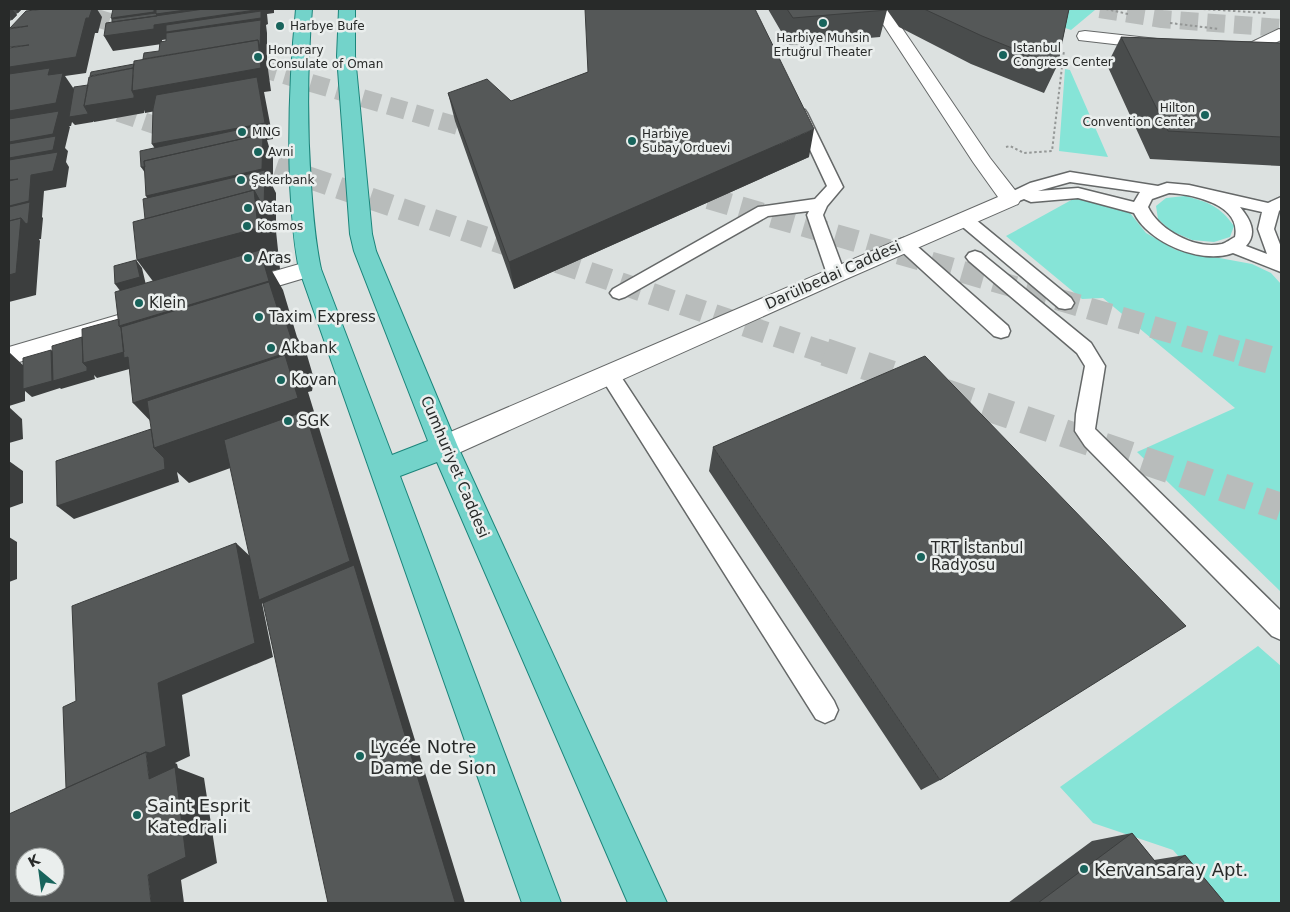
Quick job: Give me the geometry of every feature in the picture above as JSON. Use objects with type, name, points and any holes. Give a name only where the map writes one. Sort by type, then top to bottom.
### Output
[{"type":"main road","points":[[304,9],[299,64],[299,156],[304,242],[310,270],[541,903]]},
{"type":"main road","name":"Cumhuriyet Caddesi","points":[[347,9],[346,56],[364,251],[444,446],[648,903]]},
{"type":"main road","points":[[384,470],[444,446]]},
{"type":"street","points":[[881,9],[975,150],[1011,199]]},
{"type":"street","points":[[1218,49],[1258,46],[1267,43],[1280,32]]},
{"type":"street","points":[[1085,36],[1174,46]]},
{"type":"street","name":"Darülbedai Caddesi","points":[[444,446],[1011,199]]},
{"type":"street","points":[[216,296],[310,270]]},
{"type":"street","points":[[9,356],[140,318]]},
{"type":"lane","points":[[793,98],[835,187],[820,204],[815,216],[836,274]]},
{"type":"lane","points":[[1011,199],[1036,186],[1070,177],[1156,190],[1179,188],[1276,206],[1266,229],[1281,264]]},
{"type":"lane","points":[[1156,190],[1141,201],[1140,209],[1144,219],[1154,229],[1184,246],[1210,250],[1233,247],[1242,241],[1245,232],[1242,221],[1234,211],[1206,194]]},
{"type":"lane","points":[[1011,199],[1078,193],[1140,209]]},
{"type":"lane","points":[[619,293],[764,211],[820,204]]},
{"type":"lane","points":[[964,219],[1065,303]]},
{"type":"lane","points":[[904,244],[1001,331]]},
{"type":"lane","points":[[1233,247],[1281,264]]},
{"type":"lane","points":[[975,257],[1084,348],[1092,357],[1095,366],[1086,414],[1085,432],[1281,628]]},
{"type":"lane","points":[[609,374],[825,710]]},
{"type":"path","points":[[1106,9],[1136,16]]},
{"type":"path","points":[[1203,9],[1274,13]]},
{"type":"path","points":[[1165,22],[1184,26],[1222,29]]},
{"type":"path","points":[[975,150],[1010,146],[1024,154],[1052,151],[1065,42]]},
{"type":"green space","points":[[1010,9],[1091,9],[1095,10],[1071,30]]},
{"type":"green space","points":[[1065,69],[1070,70],[1108,157],[1059,151]]},
{"type":"green space","points":[[1185,196],[1207,203],[1224,214],[1234,226],[1230,237],[1214,242],[1192,240],[1171,231],[1158,219],[1156,206],[1166,198]]},
{"type":"green space","points":[[1075,198],[1130,213],[1146,233],[1176,250],[1252,264],[1271,273],[1281,284],[1281,592],[1137,452],[1235,408],[1103,298],[1082,299],[1006,236]]},
{"type":"green space","points":[[1258,646],[1281,666],[1281,903],[1219,903],[1173,850],[1093,823],[1060,787]]},
{"type":"building","points":[[92,9],[89,18],[86,18],[76,57],[9,67],[9,48],[29,45],[9,47],[9,29],[28,26],[10,28],[26,11]]},
{"type":"building","points":[[113,9],[154,9],[154,12],[111,18]]},
{"type":"building","points":[[156,9],[193,9],[156,14]]},
{"type":"building","points":[[204,9],[262,9],[154,25],[154,29],[104,36],[106,23]]},
{"type":"building","points":[[585,9],[755,9],[814,129],[509,262],[448,93],[487,79],[511,101],[588,72]]},
{"type":"building","points":[[787,9],[887,9],[887,10],[793,18]]},
{"type":"building","points":[[924,9],[1069,9],[1057,66],[982,36]]},
{"type":"building","points":[[261,11],[261,18],[166,32],[166,25]]},
{"type":"building","points":[[156,13],[157,16],[112,22],[112,19]]},
{"type":"building","points":[[261,20],[260,47],[258,40],[143,59],[144,53],[159,51],[160,42],[166,41],[166,33]]},
{"type":"building","points":[[1121,37],[1281,43],[1281,137],[1168,131]]},
{"type":"building","points":[[258,40],[261,68],[132,91],[134,61]]},
{"type":"building","points":[[134,64],[133,68],[90,76],[91,72]]},
{"type":"building","points":[[50,68],[48,75],[63,73],[56,103],[9,111],[9,74]]},
{"type":"building","points":[[133,68],[132,91],[134,98],[84,106],[89,77]]},
{"type":"building","points":[[257,77],[265,123],[152,144],[153,109],[156,95]]},
{"type":"building","points":[[88,85],[84,106],[88,114],[69,117],[74,87]]},
{"type":"building","points":[[59,111],[53,134],[9,142],[9,119]]},
{"type":"building","points":[[260,125],[263,134],[144,161],[145,167],[141,167],[140,151]]},
{"type":"building","points":[[263,134],[262,169],[146,196],[144,161]]},
{"type":"building","points":[[56,136],[53,150],[9,158],[9,144]]},
{"type":"building","points":[[58,152],[53,171],[31,175],[29,201],[9,206],[9,181],[18,179],[9,180],[9,160]]},
{"type":"building","points":[[265,170],[264,208],[254,190],[145,219],[143,199]]},
{"type":"building","points":[[254,190],[258,228],[137,260],[133,222]]},
{"type":"building","points":[[30,202],[28,223],[26,224],[21,218],[9,221],[9,207]]},
{"type":"building","points":[[21,218],[16,273],[9,275],[9,221]]},
{"type":"building","points":[[260,250],[269,281],[119,326],[115,292]]},
{"type":"building","points":[[136,260],[140,277],[115,284],[114,266]]},
{"type":"building","points":[[269,282],[278,310],[284,316],[292,341],[289,352],[133,403],[128,357],[124,358],[121,327]]},
{"type":"building","points":[[119,319],[124,352],[83,363],[82,329]]},
{"type":"building","points":[[82,337],[83,363],[87,367],[87,371],[53,381],[52,346]]},
{"type":"building","points":[[51,350],[52,381],[23,389],[23,358]]},
{"type":"building","points":[[285,355],[298,398],[154,448],[147,401]]},
{"type":"building","name":"TRT İstanbul Radyosu","points":[[925,356],[1186,626],[940,780],[713,447]]},
{"type":"building","points":[[305,411],[350,561],[259,600],[224,440]]},
{"type":"building","points":[[151,429],[154,448],[164,458],[165,469],[57,506],[56,461]]},
{"type":"building","points":[[236,543],[255,643],[158,683],[166,746],[150,753],[146,752],[66,788],[63,707],[76,701],[72,606]]},
{"type":"building","points":[[354,565],[454,903],[328,903],[263,603]]},
{"type":"building","name":"Saint Esprit Katedrali","points":[[146,752],[149,779],[175,767],[186,857],[148,875],[151,903],[9,903],[9,814]]},
{"type":"building","points":[[1132,833],[1163,871],[1185,855],[1225,903],[1038,903]]},
{"type":"tunnel","points":[[66,9],[147,33]]},
{"type":"tunnel","points":[[1100,9],[1162,19],[1281,28]]},
{"type":"tunnel","points":[[233,60],[492,136]]},
{"type":"tunnel","points":[[93,104],[187,136]]},
{"type":"tunnel","points":[[237,153],[249,157]]},
{"type":"tunnel","points":[[245,156],[829,354]]},
{"type":"tunnel","points":[[677,189],[1246,354]]},
{"type":"tunnel","points":[[825,352],[1281,507]]},
{"type":"tunnel","points":[[1242,352],[1281,363]]},
{"type":"place","name":"Harbiye Muhsin Ertuğrul Theater","points":[[823,23]]},
{"type":"place","name":"Harbye Bufe","points":[[280,26]]},
{"type":"place","name":"Istanbul Congress Center","points":[[1003,55]]},
{"type":"place","name":"Honorary Consulate of Oman","points":[[258,57]]},
{"type":"place","name":"Hilton Convention Center","points":[[1205,115]]},
{"type":"place","name":"MNG","points":[[242,132]]},
{"type":"place","name":"Harbiye Subay Orduevi","points":[[632,141]]},
{"type":"place","name":"Avni","points":[[258,152]]},
{"type":"place","name":"Şekerbank","points":[[241,180]]},
{"type":"place","name":"Vatan","points":[[248,208]]},
{"type":"place","name":"Kosmos","points":[[247,226]]},
{"type":"place","name":"Aras","points":[[248,258]]},
{"type":"place","name":"Klein","points":[[139,303]]},
{"type":"place","name":"Taxim Express","points":[[259,317]]},
{"type":"place","name":"Akbank","points":[[271,348]]},
{"type":"place","name":"Kovan","points":[[281,380]]},
{"type":"place","name":"SGK","points":[[288,421]]},
{"type":"place","name":"TRT İstanbul Radyosu","points":[[921,557]]},
{"type":"place","name":"Lycée Notre Dame de Sion","points":[[360,756]]},
{"type":"place","name":"Saint Esprit Katedrali","points":[[137,815]]},
{"type":"place","name":"Kervansaray Apt.","points":[[1084,869]]}]
